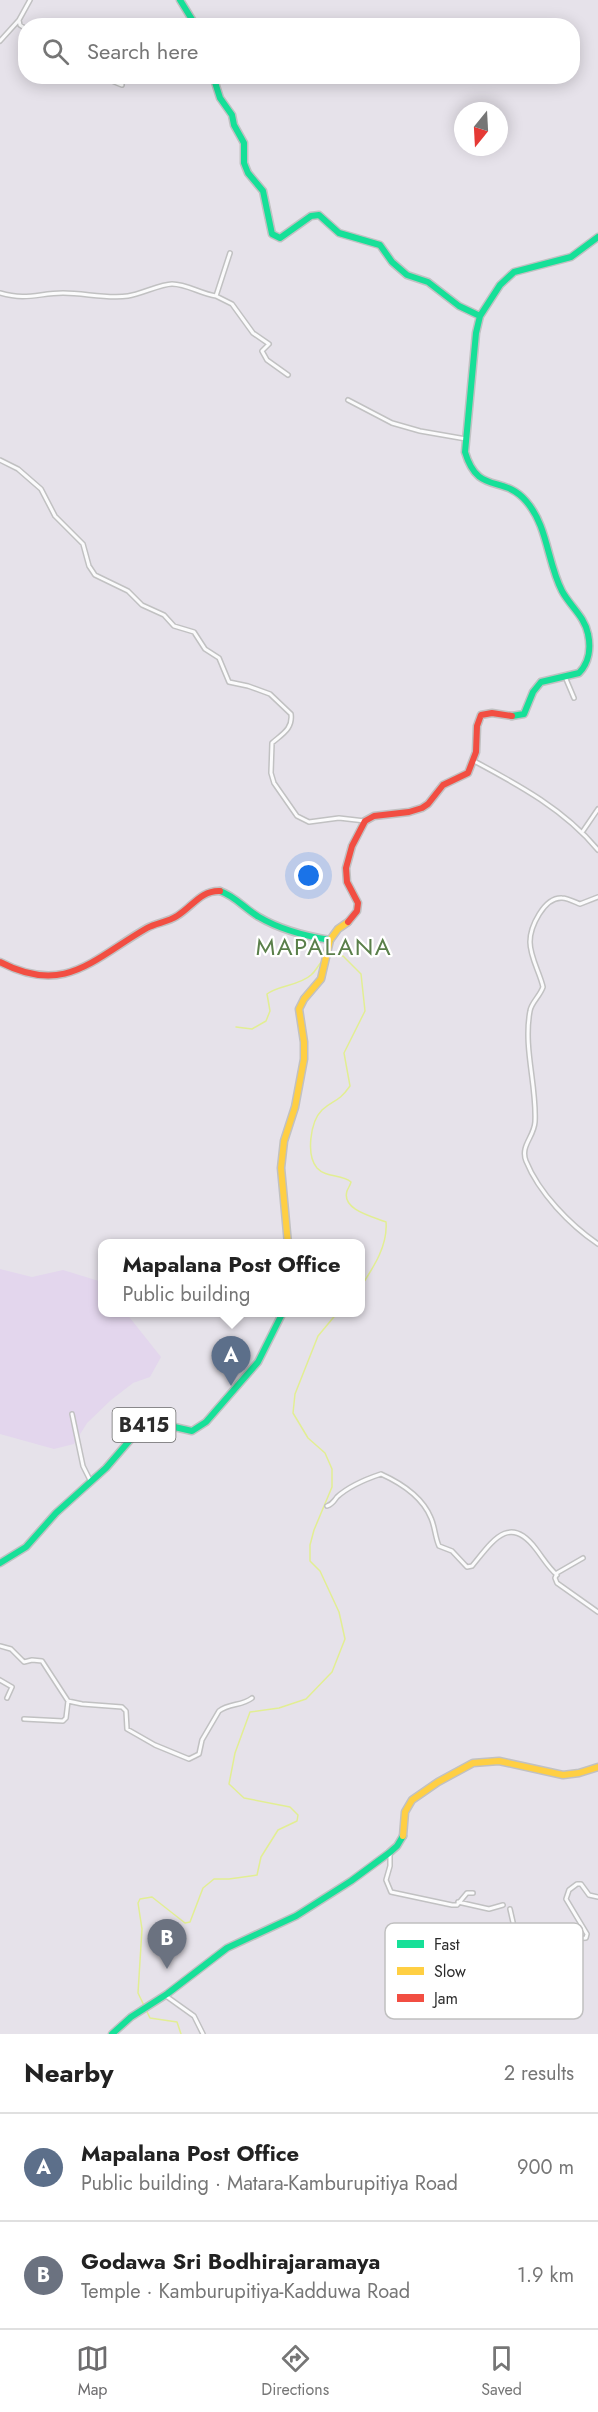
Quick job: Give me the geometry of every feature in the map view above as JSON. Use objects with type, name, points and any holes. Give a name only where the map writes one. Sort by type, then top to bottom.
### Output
[{"type":"main road","points":[[180,0],[191,18]]},
{"type":"main road","points":[[216,84],[220,98],[232,115],[234,125],[244,143],[244,163],[248,173],[263,191],[272,234],[280,238],[311,216],[319,216],[339,233],[380,245],[392,262],[407,275],[428,282],[459,306],[480,316]]},
{"type":"main road","points":[[288,1239],[281,1168],[284,1141],[297,1099],[304,1059],[299,1009],[304,999],[321,979],[330,940],[357,911],[358,903],[347,882],[346,867],[352,846],[364,821],[374,816],[409,812],[428,804],[443,786],[468,773],[474,761],[477,746],[476,725],[481,715],[491,712],[520,717],[524,714],[537,686],[542,681],[576,675],[587,663],[590,642],[586,627],[562,591],[534,509],[523,496],[483,481],[474,474],[466,458],[466,439],[476,333],[480,316],[500,285],[514,272],[572,257],[598,237]]},
{"type":"main road","points":[[0,962],[10,969],[42,978],[71,973],[127,943],[145,928],[176,916],[191,903],[214,891],[231,896],[257,916],[290,932],[308,938],[330,940]]},
{"type":"main road","name":"B415","points":[[0,1563],[26,1547],[56,1513],[106,1468],[142,1426],[158,1423],[192,1431],[206,1422],[258,1362],[280,1317]]},
{"type":"main road","points":[[112,2034],[139,2011],[165,1996],[220,1953],[284,1922],[340,1888],[390,1852],[405,1836],[406,1812],[414,1798],[473,1763],[504,1762],[562,1774],[576,1774],[598,1767]]},
{"type":"street","points":[[20,18],[30,0]]},
{"type":"street","points":[[0,41],[18,21]]},
{"type":"street","points":[[216,296],[230,253]]},
{"type":"street","points":[[0,293],[14,297],[40,297],[62,293],[108,297],[126,296],[172,284],[216,296],[232,304],[253,333],[269,344],[262,351],[267,360],[288,375]]},
{"type":"street","points":[[348,400],[392,423],[420,431],[466,439]]},
{"type":"street","points":[[0,460],[18,469],[41,489],[55,516],[83,544],[88,566],[95,575],[128,591],[142,605],[164,615],[174,626],[194,632],[205,649],[219,658],[229,682],[270,694],[291,714],[292,720],[285,734],[272,743],[271,773],[284,801],[297,816],[309,822],[339,818],[364,821]]},
{"type":"street","points":[[566,678],[574,698]]},
{"type":"street","points":[[474,761],[526,790],[583,831],[598,849]]},
{"type":"street","points":[[583,831],[598,809]]},
{"type":"street","points":[[598,897],[580,904],[562,898],[554,900],[543,909],[531,934],[532,953],[543,987],[530,1011],[529,1052],[535,1122],[525,1147],[525,1159],[539,1186],[554,1205],[598,1244]]},
{"type":"street","points":[[72,1414],[83,1466],[91,1482]]},
{"type":"street","points":[[327,1506],[353,1486],[381,1474],[408,1489],[425,1507],[432,1520],[439,1546],[452,1551],[467,1567],[472,1566],[496,1538],[506,1532],[515,1531],[526,1538],[556,1575],[556,1583],[598,1612]]},
{"type":"street","points":[[556,1575],[583,1558]]},
{"type":"street","points":[[0,1646],[11,1649],[24,1662],[42,1661],[68,1701],[66,1718],[63,1720],[24,1719]]},
{"type":"street","points":[[0,1680],[12,1687],[7,1698]]},
{"type":"street","points":[[68,1701],[122,1707],[126,1711],[127,1729],[155,1745],[189,1759],[199,1754],[202,1740],[219,1711],[247,1702],[252,1698]]},
{"type":"street","points":[[390,1852],[390,1866],[386,1880],[391,1892],[452,1905],[467,1893],[473,1893]]},
{"type":"street","points":[[580,1923],[566,1899],[569,1890],[581,1884],[590,1894],[598,1897]]},
{"type":"street","points":[[458,1902],[489,1909],[503,1905]]},
{"type":"street","points":[[510,1909],[513,1923]]},
{"type":"street","points":[[583,1927],[587,1934],[583,1939]]},
{"type":"street","points":[[165,1996],[194,2016],[203,2034]]},
{"type":"shaded area","points":[[0,1269],[32,1277],[63,1270],[98,1281],[98,1317],[129,1317],[161,1357],[150,1377],[133,1383],[111,1400],[87,1423],[74,1444],[54,1449],[0,1434]]},
{"type":"waterway","points":[[329,956],[343,956],[361,974],[365,1011],[344,1053],[350,1086],[318,1115],[312,1130],[311,1155],[317,1168],[321,1171],[351,1182],[346,1198],[354,1208],[386,1222],[385,1240],[365,1280]]},
{"type":"waterway","points":[[236,1027],[252,1029],[266,1021],[270,1011],[267,994],[306,979],[323,960]]},
{"type":"waterway","points":[[181,2034],[177,2022],[150,2018],[138,1993],[142,1929],[138,1903],[140,1899],[152,1897],[185,1923],[190,1922],[203,1888],[214,1879],[257,1875],[261,1857],[278,1830],[297,1821],[298,1815],[290,1807],[244,1798],[229,1784],[235,1753],[250,1712],[279,1708],[306,1699],[332,1672],[345,1639],[339,1612],[320,1571],[310,1561],[310,1545],[314,1530],[332,1487],[332,1469],[325,1453],[308,1438],[293,1413],[295,1394],[318,1336],[334,1317]]},
{"type":"traffic: fast","points":[[180,0],[191,18]]},
{"type":"traffic: fast","points":[[216,84],[220,98],[232,115],[234,125],[244,143],[244,163],[248,173],[263,191],[272,234],[280,238],[311,216],[319,215],[339,233],[380,245],[392,262],[407,275],[428,282],[459,306],[480,316]]},
{"type":"traffic: fast","points":[[512,716],[524,714],[533,692],[541,682],[579,673],[587,660],[589,639],[584,622],[565,596],[557,580],[543,533],[533,511],[517,493],[484,480],[470,466],[465,452],[476,333],[480,316],[500,285],[514,272],[571,257],[598,237]]},
{"type":"traffic: fast","points":[[220,891],[276,926],[330,940]]},
{"type":"traffic: fast","points":[[0,1563],[26,1547],[56,1513],[106,1468],[142,1426],[157,1423],[192,1431],[206,1422],[258,1362],[280,1317]]},
{"type":"traffic: fast","points":[[112,2034],[131,2017],[167,1994],[227,1948],[296,1916],[351,1881],[389,1853],[403,1836]]},
{"type":"traffic: slow","points":[[288,1239],[281,1168],[284,1141],[295,1107],[304,1059],[299,1009],[304,999],[321,979],[330,940],[338,929],[348,922]]},
{"type":"traffic: slow","points":[[403,1836],[405,1812],[412,1800],[438,1782],[473,1763],[499,1761],[563,1775],[598,1767]]},
{"type":"traffic: jam","points":[[348,922],[357,911],[358,903],[347,882],[346,868],[352,846],[365,821],[374,816],[409,812],[428,804],[443,785],[468,773],[476,752],[477,726],[481,715],[492,713],[512,716]]},
{"type":"traffic: jam","points":[[0,962],[23,972],[43,975],[61,974],[78,969],[147,928],[177,916],[207,893],[220,891]]},
{"type":"place","name":"Mapalana Post Office","points":[[231,1386]]},
{"type":"place","name":"Godawa Sri Bodhirajaramaya","points":[[167,1969]]},
{"type":"district","name":"MAPALANA","points":[[324,946]]}]
